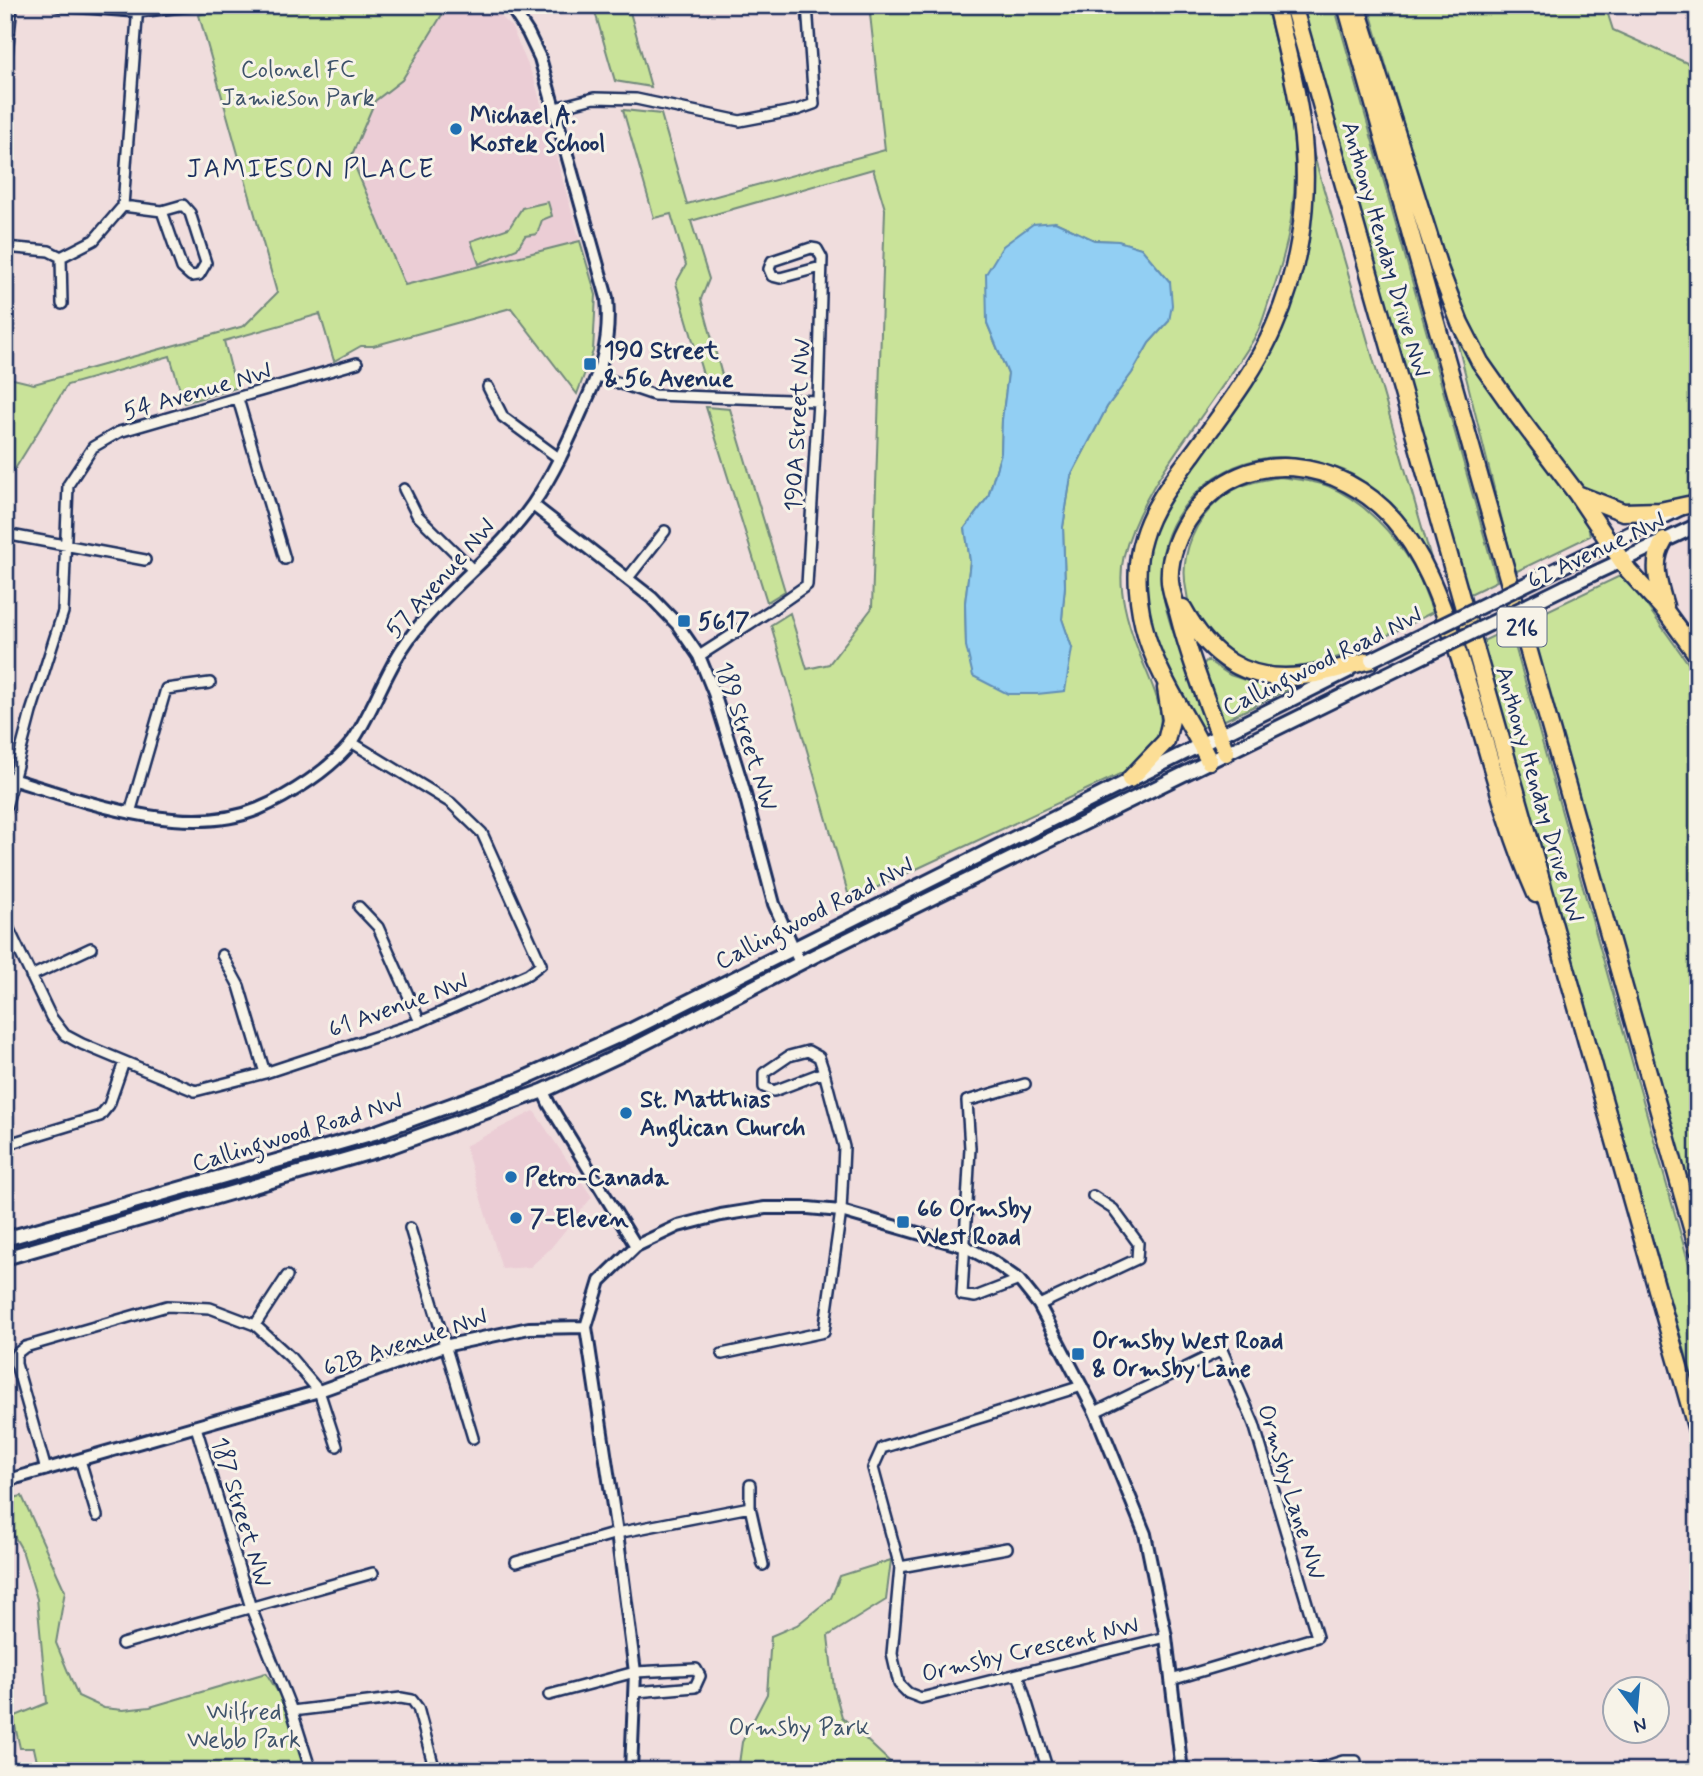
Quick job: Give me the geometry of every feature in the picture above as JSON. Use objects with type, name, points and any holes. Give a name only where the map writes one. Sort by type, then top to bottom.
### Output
[{"type":"highway","points":[[1209,761],[1164,678],[1148,639],[1140,610],[1138,568],[1142,539],[1162,496],[1225,408],[1268,338],[1283,301],[1298,249],[1305,187],[1304,151],[1299,110],[1276,5]]},
{"type":"highway","name":"Anthony Henday Drive NW","points":[[1293,5],[1698,1434]]},
{"type":"highway","name":"Anthony Henday Drive NW","points":[[1346,5],[1698,1250]]},
{"type":"highway","points":[[1356,5],[1439,268],[1460,323],[1480,362],[1577,494],[1621,560],[1666,612],[1698,656]]},
{"type":"highway","points":[[1226,752],[1183,634],[1170,581],[1173,554],[1184,525],[1204,499],[1226,480],[1262,468],[1290,466],[1322,472],[1373,498],[1395,520],[1415,547],[1465,670],[1522,863],[1558,943]]},
{"type":"highway","points":[[1577,494],[1623,512],[1660,512],[1693,502]]},
{"type":"highway","points":[[1664,541],[1656,559],[1656,576],[1666,612]]},
{"type":"highway","points":[[1170,581],[1196,632],[1220,657],[1241,667],[1272,678],[1283,678],[1304,676],[1371,660]]},
{"type":"highway","points":[[1130,779],[1166,741],[1171,720],[1164,678]]},
{"type":"main road","name":"62 Avenue NW","points":[[1610,543],[1693,502]]},
{"type":"main road","name":"62 Avenue NW","points":[[1209,761],[1698,525]]},
{"type":"main road","name":"Callingwood Road NW","points":[[5,1240],[374,1133],[534,1074],[629,1031],[1219,734],[1610,543]]},
{"type":"main road","name":"Callingwood Road NW","points":[[5,1258],[389,1147],[542,1091],[635,1048],[800,963],[1209,761]]},
{"type":"street","points":[[5,74],[12,5]]},
{"type":"street","points":[[60,5],[138,8],[191,5]]},
{"type":"street","points":[[555,108],[594,98],[636,99],[740,121],[814,104],[807,5]]},
{"type":"street","name":"57 Avenue NW","points":[[10,778],[130,813],[180,820],[223,818],[256,809],[299,787],[351,742],[402,648],[533,505],[560,459],[598,376],[609,324],[607,298],[555,108],[540,58],[516,7]]},
{"type":"street","points":[[61,257],[94,240],[123,206],[138,8]]},
{"type":"street","points":[[123,206],[162,211],[183,205],[190,213],[206,263],[199,275],[191,276],[182,268],[162,211]]},
{"type":"street","points":[[5,247],[48,251],[61,257]]},
{"type":"street","points":[[815,248],[822,258],[821,267],[780,278],[772,276],[769,269],[772,261],[815,248]]},
{"type":"street","points":[[61,257],[62,304]]},
{"type":"street","name":"190A Street NW","points":[[699,656],[772,610],[807,584],[818,401],[821,267]]},
{"type":"street","name":"54 Avenue NW","points":[[66,545],[68,485],[93,447],[119,432],[357,363]]},
{"type":"street","points":[[598,376],[654,395],[818,401]]},
{"type":"street","points":[[488,387],[503,417],[560,459]]},
{"type":"street","points":[[239,399],[285,558]]},
{"type":"street","points":[[404,489],[417,515],[473,570]]},
{"type":"street","name":"189 Street NW","points":[[533,505],[628,578],[677,624],[699,656],[714,693],[743,787],[774,904],[800,963]]},
{"type":"street","points":[[628,578],[665,531]]},
{"type":"street","points":[[5,534],[145,561]]},
{"type":"street","points":[[5,810],[10,778],[63,612],[66,545]]},
{"type":"street","points":[[130,813],[166,689],[210,683]]},
{"type":"street","name":"61 Avenue NW","points":[[5,921],[51,1017],[65,1035],[195,1091],[265,1073],[420,1022],[528,974],[541,964],[482,833],[451,803],[351,742]]},
{"type":"street","points":[[359,906],[378,927],[420,1022]]},
{"type":"street","points":[[31,976],[91,948]]},
{"type":"street","points":[[222,955],[239,986],[265,1073]]},
{"type":"street","points":[[722,1354],[824,1332],[841,1211],[844,1147],[824,1072],[819,1057],[808,1051],[789,1056],[764,1073],[764,1087],[774,1091],[824,1072]]},
{"type":"street","points":[[5,1145],[100,1116],[109,1105],[124,1062]]},
{"type":"street","points":[[534,1074],[549,1104],[636,1245]]},
{"type":"street","points":[[1019,1280],[975,1297],[962,1295],[970,1148],[967,1101],[1025,1084]]},
{"type":"street","points":[[1040,1304],[1137,1259],[1138,1243],[1113,1209],[1094,1196]]},
{"type":"street","points":[[631,1771],[635,1672],[586,1327],[600,1281],[636,1245],[678,1226],[765,1208],[841,1211],[966,1247],[1019,1280],[1040,1304],[1095,1412],[1145,1534],[1166,1637],[1182,1771]]},
{"type":"street","points":[[410,1228],[473,1438]]},
{"type":"street","points":[[255,1325],[288,1276]]},
{"type":"street","points":[[46,1470],[16,1364],[16,1354],[25,1347],[167,1306],[210,1308],[255,1325],[290,1357],[319,1391]]},
{"type":"street","name":"62B Avenue NW","points":[[5,1481],[319,1391],[444,1346],[529,1328],[586,1327]]},
{"type":"street","name":"Ormsby Lane NW","points":[[1095,1412],[1222,1350],[1254,1424],[1317,1637],[1171,1680]]},
{"type":"street","name":"Ormsby Crescent NW","points":[[1082,1386],[882,1448],[873,1468],[900,1567],[892,1654],[899,1684],[908,1693],[921,1698],[1166,1637]]},
{"type":"street","name":"62B Avenue NW","points":[[319,1391],[337,1446]]},
{"type":"street","name":"187 Street NW","points":[[196,1427],[251,1608],[292,1711],[312,1771]]},
{"type":"street","points":[[80,1460],[97,1516]]},
{"type":"street","points":[[750,1485],[750,1507],[762,1565]]},
{"type":"street","points":[[516,1562],[617,1534],[750,1507]]},
{"type":"street","points":[[900,1567],[1007,1548]]},
{"type":"street","name":"187 Street NW","points":[[121,1644],[373,1573]]},
{"type":"street","points":[[550,1695],[635,1672],[696,1669],[700,1675],[695,1687],[636,1692]]},
{"type":"street","points":[[1018,1674],[1048,1771]]},
{"type":"street","points":[[292,1711],[401,1698],[412,1700],[418,1708],[435,1771]]},
{"type":"street","points":[[1311,1771],[1343,1761],[1356,1761]]},
{"type":"shaded area","name":"Michael A. Kostek School","points":[[489,5],[511,26],[534,79],[580,241],[405,285],[351,157],[375,101],[402,80],[447,6]]},
{"type":"shaded area","points":[[534,1111],[592,1197],[550,1249],[530,1267],[502,1269],[465,1146]]},
{"type":"green space","name":"Colonel FC Jamieson Park","points":[[223,5],[448,5],[402,80],[375,101],[351,157],[405,285],[580,241],[596,295],[593,351],[577,394],[511,308],[373,346],[361,346],[334,361],[320,314],[224,341],[236,388],[184,403],[170,356],[67,385],[15,469],[5,467],[5,377],[34,384],[244,326],[277,293],[199,15]]},
{"type":"green space","points":[[593,5],[628,5],[651,87],[615,81]]},
{"type":"green space","points":[[869,5],[1266,5],[1290,110],[1295,183],[1283,259],[1263,320],[1241,360],[1149,494],[1124,555],[1121,580],[1127,618],[1159,705],[1159,734],[1152,747],[1120,774],[850,900],[771,625],[790,613],[807,669],[829,664],[872,608],[885,209],[873,169],[691,221],[709,279],[701,299],[725,386],[707,388],[676,283],[686,265],[671,214],[654,218],[623,110],[661,114],[687,204],[885,150]],"holes":[[[1055,222],[1094,240],[1118,241],[1141,248],[1170,282],[1169,321],[1149,343],[1132,373],[1107,407],[1071,476],[1063,527],[1065,586],[1062,619],[1072,648],[966,646],[965,603],[970,561],[965,528],[988,497],[1001,453],[1008,374],[987,323]]]},
{"type":"green space","points":[[1302,5],[1334,5],[1497,581],[1468,595]]},
{"type":"green space","points":[[1368,5],[1605,5],[1613,30],[1698,68],[1698,492],[1658,507],[1628,507],[1597,496],[1574,481],[1489,362],[1450,280]]},
{"type":"green space","points":[[1308,135],[1435,572],[1398,514],[1374,490],[1343,470],[1303,460],[1273,457],[1245,463],[1208,482],[1192,496],[1170,531],[1163,551],[1161,573],[1171,627],[1207,720],[1207,725],[1202,728],[1198,726],[1157,644],[1147,610],[1142,574],[1148,539],[1166,503],[1280,323]]},
{"type":"green space","points":[[548,202],[552,216],[542,220],[537,234],[525,236],[517,249],[479,264],[471,241],[509,228],[522,208]]},
{"type":"green space","points":[[1446,297],[1498,399],[1588,525],[1590,536],[1515,572]]},
{"type":"green space","points":[[706,407],[730,409],[785,591],[767,602]]},
{"type":"green space","points":[[1280,477],[1328,486],[1366,509],[1388,531],[1414,567],[1433,612],[1356,650],[1316,664],[1264,667],[1238,659],[1224,648],[1191,613],[1185,579],[1187,551],[1198,524],[1217,502],[1240,487]]},
{"type":"green space","points":[[1624,574],[1698,677],[1698,1220],[1528,620]]},
{"type":"green space","points":[[1510,628],[1698,1296],[1698,1397],[1481,642]]},
{"type":"green space","points":[[1207,660],[1230,675],[1257,684],[1298,685],[1225,720],[1220,717],[1202,666]]},
{"type":"green space","name":"Wilfred Webb Park","points":[[22,1496],[65,1591],[56,1643],[78,1696],[104,1708],[123,1710],[150,1707],[266,1673],[281,1697],[308,1771],[39,1771],[34,1748],[20,1748],[13,1717],[47,1703],[37,1599],[22,1550],[5,1520],[5,1500]]},
{"type":"green space","name":"Ormsby Park","points":[[891,1560],[886,1600],[828,1636],[834,1688],[842,1717],[891,1763],[876,1771],[738,1771],[742,1742],[767,1694],[771,1636],[797,1625],[831,1598],[840,1576]]},
{"type":"water","points":[[1055,222],[1094,240],[1118,241],[1141,248],[1170,282],[1172,305],[1169,321],[1149,343],[1132,373],[1107,407],[1071,476],[1063,527],[1065,586],[1062,619],[1072,648],[1065,691],[1008,694],[973,676],[966,646],[965,603],[970,561],[965,528],[988,497],[1001,453],[1008,374],[987,323],[986,274],[1003,246],[1033,224]]},
{"type":"place","name":"Michael A. Kostek School","points":[[456,129]]},
{"type":"place","name":"190 Street & 56 Avenue","points":[[590,364]]},
{"type":"place","name":"5617","points":[[684,621]]},
{"type":"place","name":"St. Matthias Anglican Church","points":[[626,1113]]},
{"type":"place","name":"Petro-Canada","points":[[511,1177]]},
{"type":"place","name":"7-Eleven","points":[[516,1218]]},
{"type":"place","name":"66 Ormsby West Road","points":[[903,1222]]},
{"type":"place","name":"Ormsby West Road & Ormsby Lane","points":[[1078,1354]]},
{"type":"district","name":"JAMIESON PLACE","points":[[311,168]]}]
